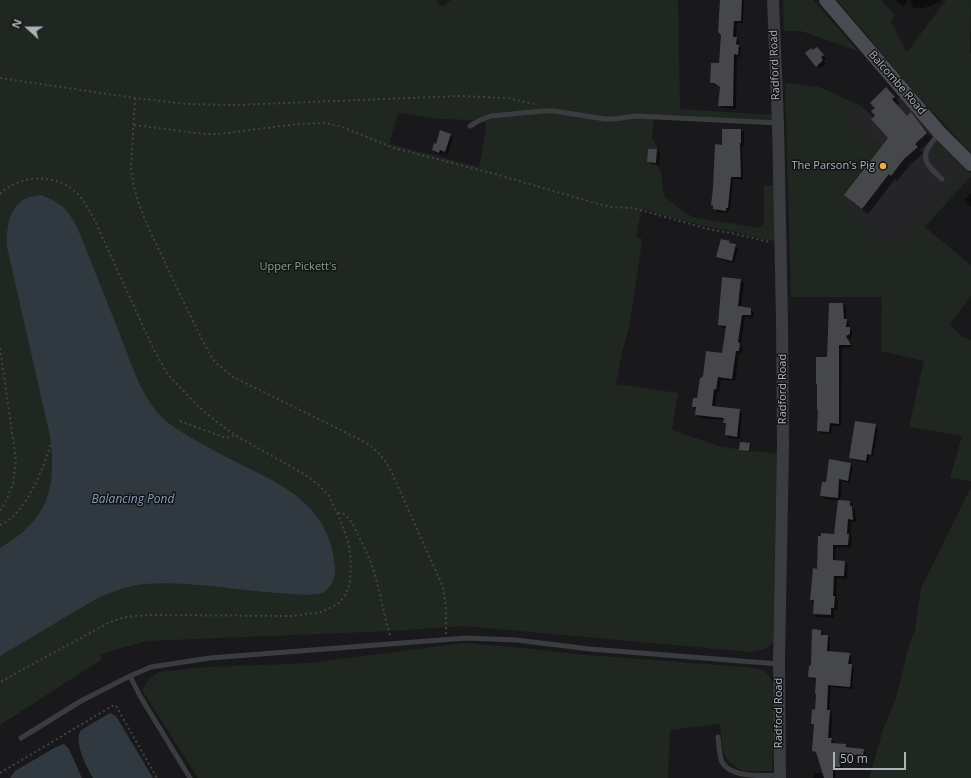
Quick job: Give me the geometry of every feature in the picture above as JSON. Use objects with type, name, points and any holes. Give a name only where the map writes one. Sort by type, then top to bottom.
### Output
[{"type":"main road","name":"Balcombe Road","points":[[826,0],[939,132],[971,164]]},
{"type":"street","name":"Radford Road","points":[[773,0],[778,123],[783,417],[779,664],[780,776]]},
{"type":"lane","points":[[470,126],[491,116],[549,111],[614,120],[636,116],[778,123]]},
{"type":"lane","points":[[939,132],[928,147],[925,158],[929,166],[942,179]]},
{"type":"lane","points":[[21,738],[81,701],[151,667],[210,658],[466,638],[516,640],[590,649],[779,664]]},
{"type":"lane","points":[[130,676],[140,696],[190,778]]},
{"type":"lane","points":[[718,737],[721,760],[724,766],[730,771],[737,775],[744,776],[780,776]]},
{"type":"path","points":[[0,78],[135,98],[187,104],[236,105],[486,96],[507,98],[537,105]]},
{"type":"path","points":[[135,98],[131,168],[137,199],[155,240],[214,362],[233,377],[363,441],[383,456],[392,472],[443,587],[446,608],[446,639]]},
{"type":"path","points":[[134,125],[204,134],[218,134],[297,124],[315,123],[342,126],[394,148],[495,174],[592,203],[612,207],[633,208],[712,230],[780,244]]},
{"type":"path","points":[[0,194],[19,182],[40,178],[62,183],[78,194],[94,219],[149,341],[168,375],[218,424],[314,480],[325,491],[338,513],[348,541],[352,567],[350,582],[346,594],[334,607],[315,613],[292,616],[147,615],[125,617],[101,626],[0,682]]},
{"type":"path","points":[[0,348],[16,460],[13,484],[0,511]]},
{"type":"path","points":[[180,421],[226,438],[229,438],[235,434]]},
{"type":"path","points":[[0,524],[6,522],[26,500],[41,470],[51,443]]},
{"type":"path","points":[[338,513],[342,513],[347,517],[357,532],[369,556],[379,587],[385,619],[393,643]]},
{"type":"path","points":[[0,773],[114,705],[116,706],[157,778]]},
{"type":"shaded area","points":[[900,97],[941,142],[934,148],[938,165],[947,155],[965,171],[918,224],[896,246],[884,248],[840,198],[882,146],[876,141],[868,142],[847,125],[859,105],[873,118],[878,113],[881,116]]},
{"type":"green space","name":"Upper Pickett's","points":[[0,0],[436,0],[442,7],[451,0],[678,0],[680,109],[772,115],[772,121],[654,115],[652,138],[657,147],[656,163],[661,172],[664,196],[693,217],[760,228],[764,224],[764,185],[774,186],[775,241],[686,222],[644,209],[641,213],[636,237],[642,239],[642,242],[629,327],[622,352],[616,384],[678,393],[672,430],[722,447],[777,454],[773,643],[768,647],[751,652],[464,626],[392,631],[147,641],[100,654],[102,659],[0,725]],"holes":[[[400,113],[437,119],[471,120],[486,123],[479,167],[389,144],[397,117]]]},
{"type":"green space","points":[[783,0],[813,0],[858,51],[801,31],[784,31]]},
{"type":"green space","points":[[837,0],[881,0],[895,15],[891,21],[907,52],[946,0],[971,0],[971,153],[919,97]]},
{"type":"green space","points":[[785,83],[819,87],[859,105],[847,125],[868,142],[877,141],[882,146],[840,198],[883,247],[890,241],[896,246],[918,224],[965,171],[947,155],[938,165],[933,155],[935,146],[941,142],[971,174],[971,176],[925,227],[971,265],[971,295],[950,325],[961,336],[971,340],[971,481],[950,478],[962,436],[909,427],[924,361],[881,351],[882,297],[791,297]]},
{"type":"green space","points":[[971,487],[971,778],[869,778],[883,730],[897,695],[907,652],[915,630],[921,588]]},
{"type":"green space","points":[[462,643],[760,669],[768,674],[772,681],[774,716],[772,771],[742,771],[728,761],[723,752],[720,724],[670,730],[668,778],[198,778],[142,690],[150,678],[159,672],[208,667],[310,663]]},
{"type":"water","name":"Balancing Pond","points":[[41,195],[63,207],[77,227],[137,378],[146,397],[158,413],[171,425],[195,440],[276,482],[304,502],[316,515],[325,529],[331,547],[335,567],[331,584],[322,593],[299,595],[174,583],[131,586],[96,599],[0,656],[0,548],[29,526],[39,514],[46,501],[52,472],[50,436],[7,247],[9,220],[12,212],[23,200]]},
{"type":"water","points":[[110,713],[116,716],[153,778],[93,778],[87,768],[80,748],[79,735],[81,730]]},
{"type":"water","points":[[64,744],[69,749],[82,778],[10,778],[15,771],[56,747]]},
{"type":"building","points":[[720,0],[742,0],[741,21],[734,21],[733,37],[737,37],[736,44],[739,45],[738,55],[734,54],[733,106],[718,106],[720,87],[714,83],[710,83],[711,63],[719,63],[721,35],[718,32]]},
{"type":"building","points":[[817,47],[824,55],[821,57],[823,60],[816,67],[805,53],[811,48],[812,50]]},
{"type":"building","name":"The Parson's Pig","points":[[886,87],[895,97],[892,99],[907,116],[911,112],[927,133],[915,144],[918,147],[904,159],[891,176],[889,174],[862,209],[844,195],[888,138],[871,119],[875,116],[871,111],[875,108],[870,103]]},
{"type":"building","points":[[722,129],[741,129],[741,177],[731,177],[728,208],[726,208],[726,211],[713,209],[713,205],[711,205],[715,144],[722,145]]},
{"type":"building","points":[[440,130],[451,134],[445,152],[440,150],[439,153],[432,150],[434,143],[436,144]]},
{"type":"building","points":[[648,149],[657,149],[656,163],[647,162]]},
{"type":"building","points":[[721,239],[730,241],[729,243],[736,244],[732,261],[716,257]]},
{"type":"building","points":[[722,277],[741,279],[738,306],[751,308],[751,315],[742,315],[738,342],[740,343],[739,351],[736,351],[732,379],[718,377],[716,390],[714,389],[712,406],[740,409],[737,437],[725,435],[726,423],[723,423],[724,418],[695,415],[696,407],[692,407],[693,398],[697,398],[700,378],[703,376],[706,351],[722,353],[726,326],[718,325]]},
{"type":"building","points":[[829,303],[843,303],[844,319],[847,319],[846,327],[850,327],[850,334],[846,336],[851,345],[839,345],[839,424],[830,423],[829,432],[817,431],[818,410],[816,357],[827,357]]},
{"type":"building","points":[[855,421],[876,424],[871,455],[867,454],[866,461],[849,458]]},
{"type":"building","points":[[740,442],[750,443],[749,451],[739,450]]},
{"type":"building","points":[[829,459],[851,463],[848,481],[839,479],[838,498],[820,496],[822,482],[826,482]]},
{"type":"building","points":[[838,500],[850,501],[850,506],[852,506],[853,520],[848,519],[848,545],[833,545],[833,560],[845,561],[844,576],[834,576],[833,596],[835,596],[834,608],[831,608],[831,615],[813,614],[814,600],[810,600],[813,568],[817,569],[818,536],[821,536],[821,533],[834,534]]},
{"type":"building","points":[[812,629],[821,630],[821,635],[828,635],[827,651],[850,653],[848,664],[852,664],[850,687],[828,685],[827,710],[830,710],[828,738],[832,738],[831,743],[846,744],[846,747],[864,749],[863,756],[841,754],[840,767],[833,767],[833,778],[824,778],[816,752],[812,751],[814,724],[811,724],[812,709],[815,710],[816,678],[808,676],[809,666],[811,665]]},
{"type":"place","name":"The Parson's Pig","points":[[883,166]]}]
